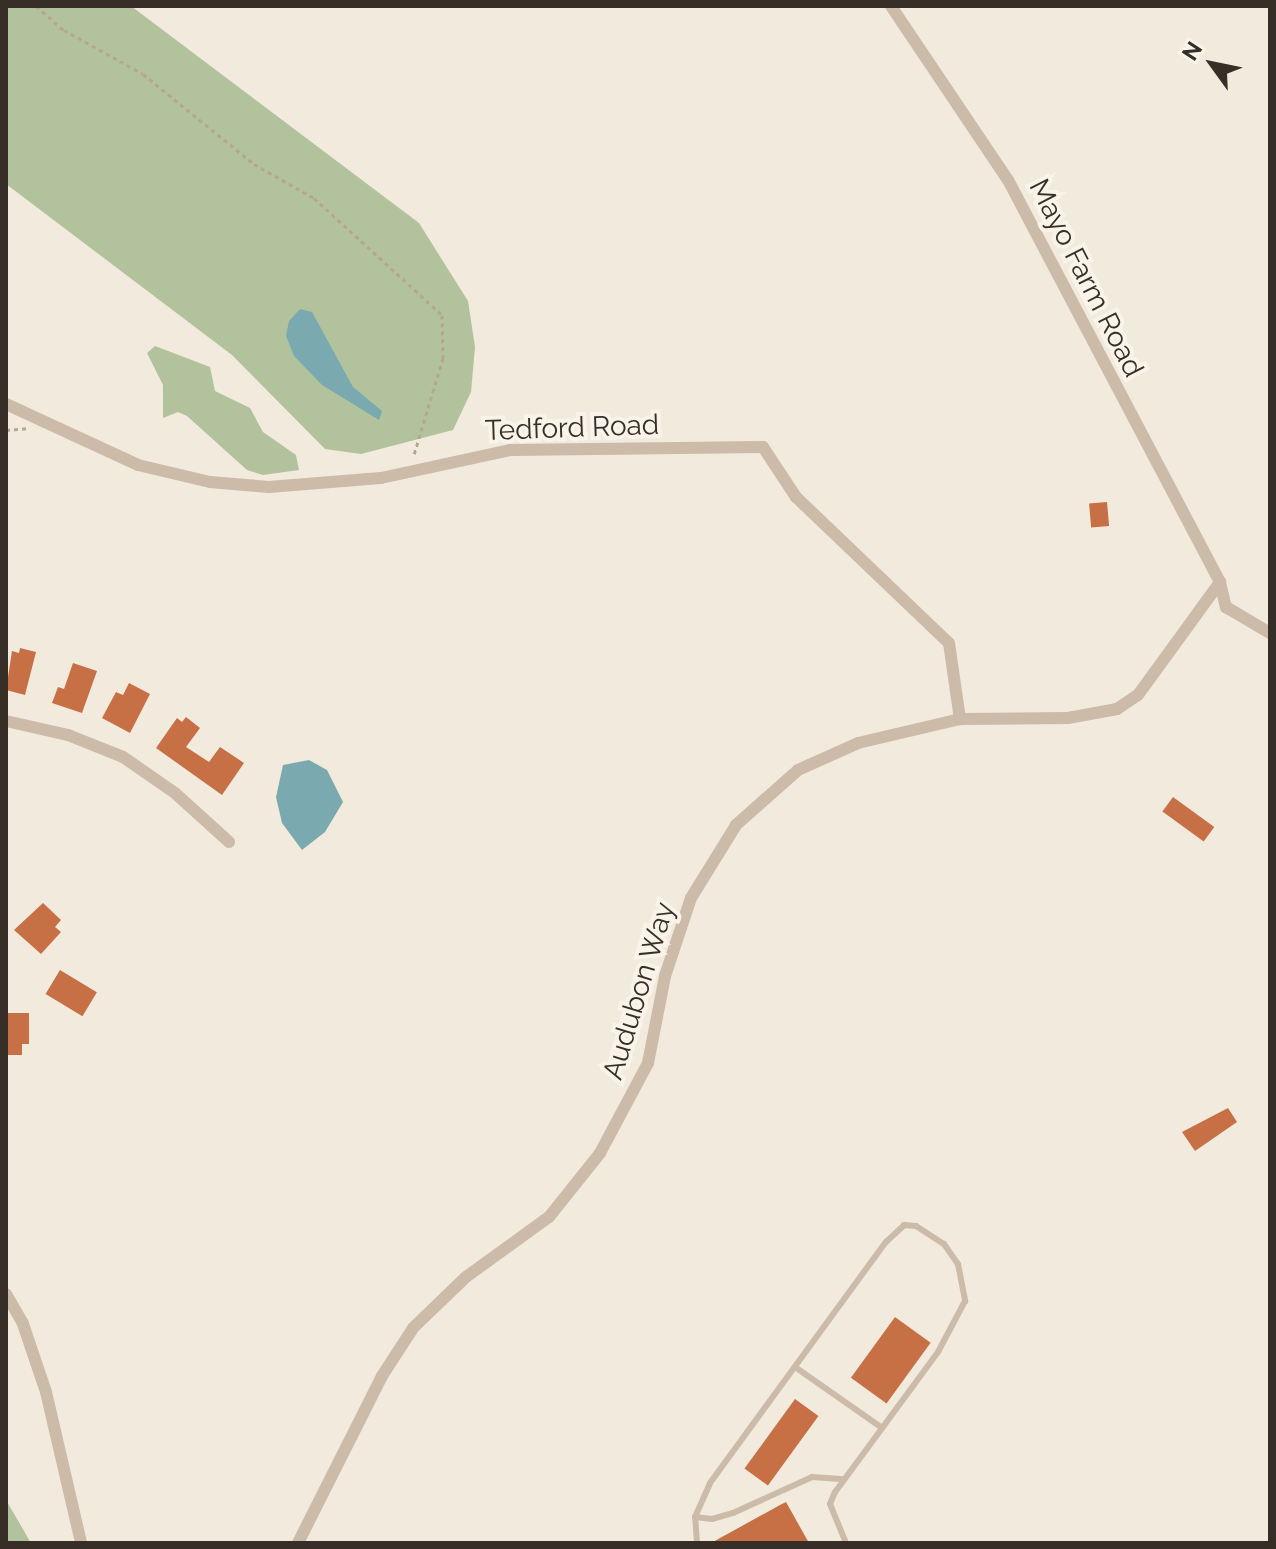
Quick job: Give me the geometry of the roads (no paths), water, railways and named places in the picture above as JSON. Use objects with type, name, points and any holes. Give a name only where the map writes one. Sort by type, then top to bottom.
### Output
[{"type":"street","name":"Mayo Farm Road","points":[[891,6],[1008,180],[1220,582]]},
{"type":"street","name":"Tedford Road","points":[[6,404],[138,465],[210,482],[323,486],[511,450],[763,447],[796,497],[949,643],[960,719]]},
{"type":"street","points":[[1220,582],[1226,607],[1270,633]]},
{"type":"street","name":"Audubon Way","points":[[298,1543],[382,1376],[413,1328],[466,1277],[549,1217],[600,1153],[648,1063],[665,976],[691,898],[736,825],[771,789],[826,756],[960,719],[1068,718],[1117,709],[1138,695],[1220,582]]},
{"type":"street","points":[[6,721],[68,735],[123,757],[175,793],[229,842]]},
{"type":"street","points":[[6,1294],[23,1324],[46,1392],[81,1543]]},
{"type":"lane","points":[[697,1543],[695,1517],[710,1483],[795,1367],[896,1230],[904,1225],[927,1230],[958,1264],[965,1301],[938,1352],[844,1479],[830,1504],[846,1543]]},
{"type":"lane","points":[[795,1367],[882,1428]]},
{"type":"lane","points":[[695,1517],[733,1513],[812,1477],[844,1479]]},
{"type":"water","points":[[300,309],[312,312],[353,387],[382,411],[379,420],[322,385],[294,356],[286,336],[289,321]]},
{"type":"water","points":[[309,760],[327,770],[343,802],[325,832],[302,850],[282,823],[276,797],[283,765]]}]
